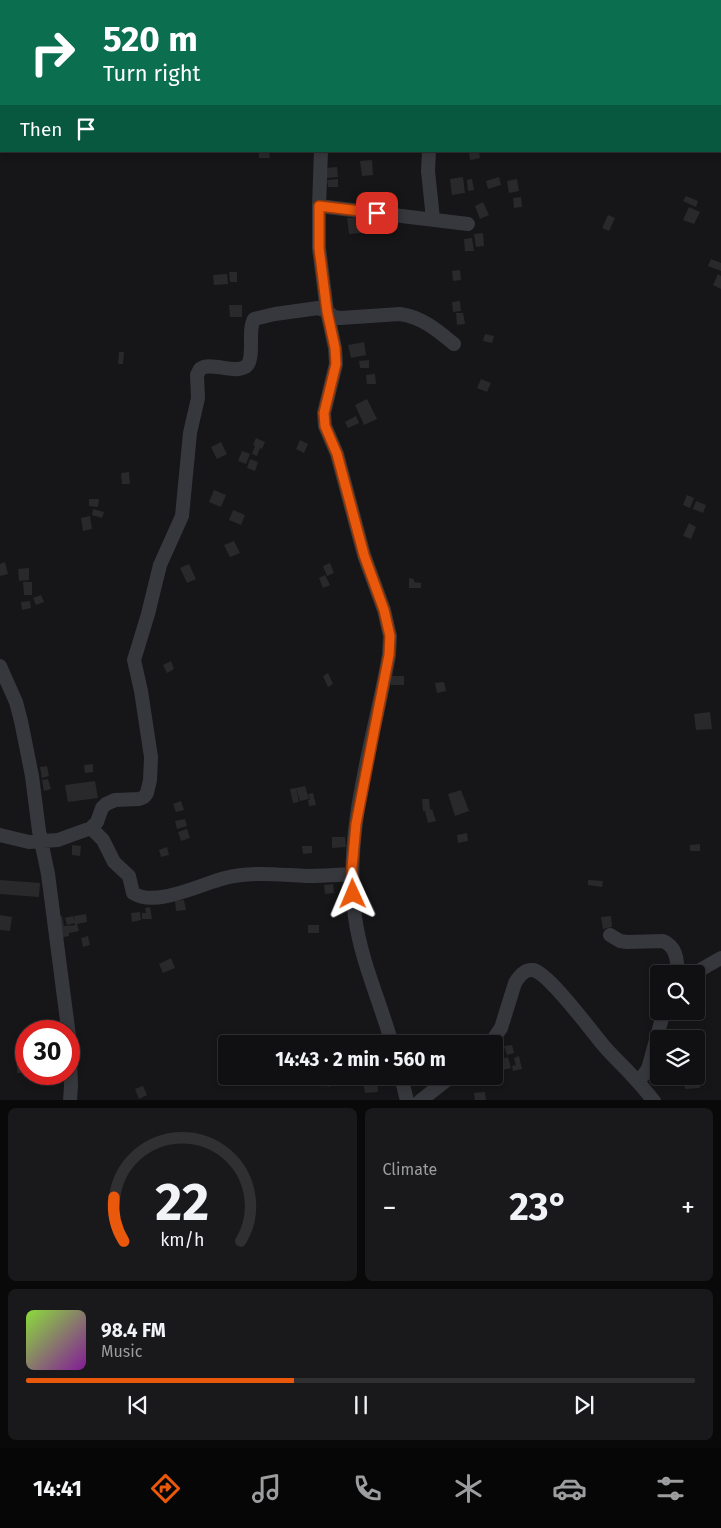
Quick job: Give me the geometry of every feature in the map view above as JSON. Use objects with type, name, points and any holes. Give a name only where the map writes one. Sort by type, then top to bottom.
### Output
[{"type":"street","points":[[320,152],[319,248],[336,364],[324,420],[337,454],[356,529],[384,610],[390,636],[389,655],[356,824],[352,874],[355,918],[360,947],[389,1035]]},
{"type":"street","points":[[430,152],[428,171],[432,219]]},
{"type":"street","points":[[319,206],[468,224]]},
{"type":"street","points":[[0,834],[29,842],[58,840],[92,828],[106,804],[114,800],[140,799],[144,797],[149,788],[151,767],[149,742],[134,660],[160,565],[182,516],[190,433],[198,398],[198,372],[202,367],[238,369],[247,366],[251,358],[251,329],[254,319],[318,308],[340,318],[408,315],[428,324],[454,344]]},
{"type":"street","points":[[0,666],[16,702],[21,721],[48,874],[69,1036],[70,1100]]},
{"type":"street","points":[[92,828],[103,840],[114,862],[129,876],[133,893],[141,897],[164,897],[225,878],[252,873],[305,876],[352,874]]},
{"type":"street","points":[[610,935],[620,941],[663,940],[669,943],[674,950],[677,965]]},
{"type":"street","points":[[705,967],[721,958]]},
{"type":"street","points":[[496,1035],[501,1028],[515,982],[522,974],[533,970],[540,973],[552,984],[605,1048],[654,1100]]},
{"type":"street","points":[[638,1082],[648,1068],[661,1020]]},
{"type":"street","points":[[403,1085],[407,1100]]},
{"type":"street","points":[[420,1100],[440,1085]]},
{"type":"building","points":[[259,152],[269,152],[270,158],[259,158]]},
{"type":"building","points":[[469,152],[479,152],[480,158],[470,160]]},
{"type":"building","points":[[372,160],[373,175],[362,176],[360,161]]},
{"type":"building","points":[[337,167],[338,177],[327,178],[326,168]]},
{"type":"building","points":[[463,177],[465,193],[452,195],[450,179]]},
{"type":"building","points":[[499,177],[501,185],[488,189],[486,181]]},
{"type":"building","points":[[338,179],[338,187],[328,187],[327,180]]},
{"type":"building","points":[[472,179],[474,190],[468,191],[467,180]]},
{"type":"building","points":[[517,179],[519,191],[509,193],[507,181]]},
{"type":"building","points":[[686,196],[698,201],[696,207],[683,201]]},
{"type":"building","points":[[521,197],[522,207],[514,208],[513,198]]},
{"type":"building","points":[[483,202],[489,215],[480,219],[475,206]]},
{"type":"building","points":[[689,207],[700,212],[694,224],[683,220]]},
{"type":"building","points":[[608,215],[615,218],[609,231],[602,228]]},
{"type":"building","points":[[361,217],[362,233],[349,234],[347,218]]},
{"type":"building","points":[[483,233],[484,246],[476,247],[474,234]]},
{"type":"building","points":[[472,238],[474,251],[465,251],[464,239]]},
{"type":"building","points":[[711,259],[721,263],[721,271],[708,266]]},
{"type":"building","points":[[460,270],[461,280],[453,281],[452,271]]},
{"type":"building","points":[[229,272],[237,272],[237,282],[230,282]]},
{"type":"building","points":[[227,274],[228,284],[214,285],[213,275]]},
{"type":"building","points":[[718,274],[721,276],[721,289],[713,285]]},
{"type":"building","points":[[460,301],[461,311],[453,312],[452,302]]},
{"type":"building","points":[[229,305],[242,305],[242,317],[230,317]]},
{"type":"building","points":[[456,313],[463,313],[465,324],[457,325]]},
{"type":"building","points":[[485,334],[494,336],[492,343],[483,341]]},
{"type":"building","points":[[364,342],[366,355],[351,358],[348,345]]},
{"type":"building","points":[[119,352],[124,352],[123,364],[118,364]]},
{"type":"building","points":[[369,360],[369,368],[360,368],[359,361]]},
{"type":"building","points":[[375,374],[376,384],[367,384],[366,375]]},
{"type":"building","points":[[481,379],[491,383],[487,392],[477,388]]},
{"type":"building","points":[[367,399],[377,419],[364,425],[355,405]]},
{"type":"building","points":[[356,416],[359,423],[348,428],[345,422]]},
{"type":"building","points":[[256,438],[265,442],[257,456],[252,454]]},
{"type":"building","points":[[300,440],[308,444],[304,453],[296,449]]},
{"type":"building","points":[[221,442],[227,454],[217,459],[211,447]]},
{"type":"building","points":[[242,451],[250,454],[246,464],[238,461]]},
{"type":"building","points":[[250,459],[258,462],[255,471],[247,468]]},
{"type":"building","points":[[129,472],[130,484],[122,484],[121,473]]},
{"type":"building","points":[[214,490],[226,495],[221,507],[209,502]]},
{"type":"building","points":[[687,495],[694,498],[690,508],[683,505]]},
{"type":"building","points":[[89,499],[99,499],[98,507],[89,506]]},
{"type":"building","points":[[696,501],[706,505],[703,513],[693,509]]},
{"type":"building","points":[[93,509],[104,512],[102,518],[92,515]]},
{"type":"building","points":[[233,510],[245,515],[241,525],[229,520]]},
{"type":"building","points":[[90,516],[92,529],[83,531],[81,518]]},
{"type":"building","points":[[689,523],[696,527],[691,539],[683,536]]},
{"type":"building","points":[[234,541],[240,553],[230,557],[224,545]]},
{"type":"building","points":[[5,562],[8,574],[0,576],[0,564]]},
{"type":"building","points":[[330,563],[334,573],[327,576],[323,566]]},
{"type":"building","points":[[189,564],[196,579],[187,583],[180,568]]},
{"type":"building","points":[[29,568],[29,580],[19,581],[18,569]]},
{"type":"building","points":[[325,575],[330,585],[323,588],[319,578]]},
{"type":"building","points":[[409,578],[414,579],[414,582],[421,583],[421,588],[409,588]]},
{"type":"building","points":[[23,582],[32,582],[32,595],[24,595]]},
{"type":"building","points":[[41,595],[44,602],[36,605],[33,598]]},
{"type":"building","points":[[30,601],[31,608],[22,610],[21,602]]},
{"type":"building","points":[[171,661],[174,669],[167,673],[163,665]]},
{"type":"building","points":[[328,673],[333,684],[328,687],[323,676]]},
{"type":"building","points":[[390,676],[404,676],[404,685],[391,685]]},
{"type":"building","points":[[444,682],[446,691],[437,693],[435,683]]},
{"type":"building","points":[[710,712],[712,729],[696,730],[694,714]]},
{"type":"building","points":[[93,764],[93,772],[85,773],[84,765]]},
{"type":"building","points":[[47,766],[49,776],[42,778],[40,767]]},
{"type":"building","points":[[48,779],[51,789],[44,791],[42,780]]},
{"type":"building","points":[[95,781],[98,798],[68,802],[65,785]]},
{"type":"building","points":[[305,786],[309,799],[300,801],[296,788]]},
{"type":"building","points":[[296,788],[299,802],[293,803],[290,789]]},
{"type":"building","points":[[461,790],[469,811],[455,816],[448,794]]},
{"type":"building","points":[[313,793],[316,805],[309,806],[308,794]]},
{"type":"building","points":[[422,799],[429,799],[430,810],[432,809],[436,821],[428,823],[425,811],[423,811]]},
{"type":"building","points":[[181,801],[184,810],[176,812],[173,804]]},
{"type":"building","points":[[185,819],[187,826],[177,829],[175,821]]},
{"type":"building","points":[[187,829],[190,838],[181,841],[178,832]]},
{"type":"building","points":[[467,833],[468,841],[458,843],[457,835]]},
{"type":"building","points":[[332,837],[345,837],[346,847],[332,848]]},
{"type":"building","points":[[700,844],[700,851],[690,851],[690,845]]},
{"type":"building","points":[[72,845],[81,846],[80,856],[72,855]]},
{"type":"building","points":[[302,846],[312,846],[312,853],[303,854]]},
{"type":"building","points":[[167,847],[169,855],[161,857],[159,850]]},
{"type":"building","points":[[0,880],[40,883],[39,897],[0,894]]},
{"type":"building","points":[[588,880],[603,881],[602,887],[588,885]]},
{"type":"building","points":[[333,884],[334,893],[325,894],[324,885]]},
{"type":"building","points":[[184,900],[186,910],[176,911],[175,901]]},
{"type":"building","points":[[150,907],[152,919],[142,919],[142,913],[146,913],[145,908]]},
{"type":"building","points":[[140,912],[141,920],[132,922],[131,913]]},
{"type":"building","points":[[86,914],[87,922],[77,924],[79,931],[59,938],[54,917],[62,916],[64,926],[75,925],[74,916]]},
{"type":"building","points":[[0,915],[12,917],[10,931],[0,930]]},
{"type":"building","points":[[73,916],[75,923],[67,925],[65,918]]},
{"type":"building","points":[[611,916],[612,927],[603,929],[601,917]]},
{"type":"building","points":[[308,925],[319,925],[319,933],[308,933]]},
{"type":"building","points":[[88,936],[90,945],[83,947],[81,938]]},
{"type":"building","points":[[171,958],[175,968],[163,973],[159,964]]},
{"type":"building","points":[[512,1045],[514,1053],[507,1055],[504,1046]]},
{"type":"building","points":[[519,1056],[522,1069],[513,1071],[512,1066],[516,1065],[514,1058]]},
{"type":"building","points":[[508,1057],[511,1068],[503,1070],[503,1058]]},
{"type":"building","points":[[364,1085],[377,1085],[378,1092],[365,1093]]},
{"type":"building","points":[[685,1085],[700,1085],[700,1088],[685,1089]]},
{"type":"building","points":[[143,1086],[147,1095],[139,1099],[135,1089]]},
{"type":"building","points":[[485,1092],[486,1100],[475,1100],[474,1093]]},
{"type":"route","points":[[353,894],[352,868],[356,824],[365,771],[386,674],[390,636],[384,610],[356,529],[337,454],[324,420],[336,364],[319,248],[319,206],[377,213]]}]
